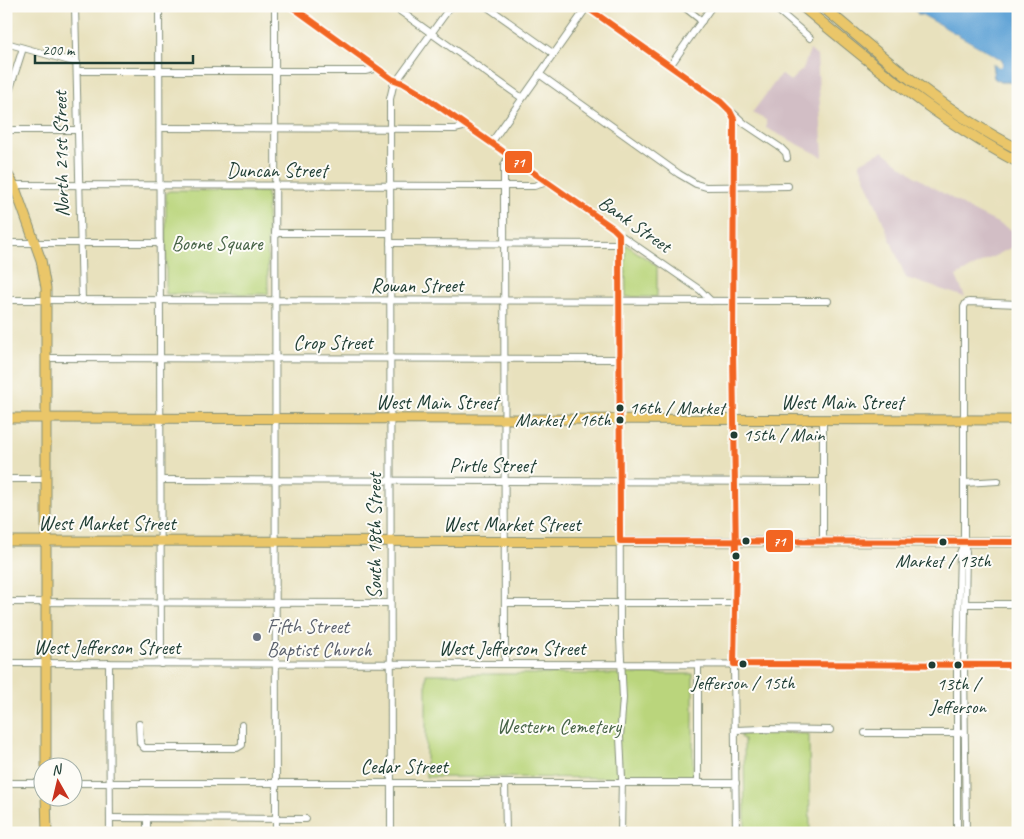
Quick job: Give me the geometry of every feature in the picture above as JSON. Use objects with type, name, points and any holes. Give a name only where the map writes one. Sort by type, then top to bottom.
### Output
[{"type":"highway","points":[[802,6],[915,98],[964,131],[1018,162]]},
{"type":"highway","points":[[822,6],[902,74],[966,120],[1018,149]]},
{"type":"main road","name":"North 21st Street","points":[[6,172],[44,271],[46,300],[46,756]]},
{"type":"main road","name":"West Main Street","points":[[6,418],[1018,420]]},
{"type":"main road","name":"West Market Street","points":[[6,541],[1018,542]]},
{"type":"main road","points":[[46,806],[46,833]]},
{"type":"street","name":"North 21st Street","points":[[75,6],[82,301]]},
{"type":"street","points":[[160,6],[161,664]]},
{"type":"street","points":[[275,6],[276,833]]},
{"type":"street","name":"Bank Street","points":[[291,6],[392,79],[418,92],[548,182],[700,290],[710,301]]},
{"type":"street","points":[[393,6],[522,98]]},
{"type":"street","name":"South 18th Street","points":[[391,833],[390,99],[393,86],[451,6]]},
{"type":"street","points":[[486,6],[554,54]]},
{"type":"street","points":[[683,6],[702,21]]},
{"type":"street","points":[[670,66],[712,6]]},
{"type":"street","points":[[773,6],[810,38]]},
{"type":"street","points":[[491,142],[586,7],[670,66],[745,124],[781,148],[786,153],[787,158]]},
{"type":"street","points":[[6,43],[77,63]]},
{"type":"street","points":[[6,101],[23,48]]},
{"type":"street","points":[[77,71],[365,71],[378,68]]},
{"type":"street","points":[[539,74],[688,179],[706,187],[788,186]]},
{"type":"street","points":[[730,111],[734,119],[733,358],[736,541],[734,664],[736,833]]},
{"type":"street","points":[[160,128],[455,129],[467,126]]},
{"type":"street","points":[[6,130],[78,130]]},
{"type":"street","points":[[505,664],[504,166],[509,155]]},
{"type":"street","name":"Duncan Street","points":[[10,185],[534,186],[548,182]]},
{"type":"street","points":[[275,232],[390,233]]},
{"type":"street","points":[[620,234],[618,302],[620,359],[620,603],[623,698],[620,737],[622,783],[621,833]]},
{"type":"street","points":[[6,242],[160,243]]},
{"type":"street","points":[[390,244],[620,244]]},
{"type":"street","name":"Rowan Street","points":[[6,300],[828,301]]},
{"type":"street","points":[[961,665],[966,552],[964,542],[964,314],[966,303],[1018,304]]},
{"type":"street","name":"Crop Street","points":[[46,358],[620,359]]},
{"type":"street","points":[[823,420],[823,542]]},
{"type":"street","points":[[6,479],[46,479]]},
{"type":"street","name":"Pirtle Street","points":[[161,480],[823,482]]},
{"type":"street","points":[[964,483],[998,481]]},
{"type":"street","points":[[957,833],[961,733],[960,553],[964,542]]},
{"type":"street","points":[[6,602],[390,603]]},
{"type":"street","points":[[505,603],[735,603]]},
{"type":"street","points":[[965,604],[1018,604]]},
{"type":"street","name":"West Jefferson Street","points":[[6,664],[1018,665]]},
{"type":"street","points":[[109,664],[110,833]]},
{"type":"street","points":[[698,665],[698,783]]},
{"type":"street","points":[[139,724],[140,743],[144,748],[237,748],[242,745],[242,724]]},
{"type":"street","points":[[736,730],[779,728],[830,730]]},
{"type":"street","points":[[865,733],[961,733]]},
{"type":"street","points":[[961,733],[966,833]]},
{"type":"street","points":[[6,783],[32,783]]},
{"type":"street","name":"Cedar Street","points":[[82,783],[736,783]]},
{"type":"street","points":[[505,783],[506,833]]},
{"type":"street","points":[[110,818],[306,818]]},
{"type":"street","points":[[147,818],[147,833]]},
{"type":"shaded area","points":[[810,50],[817,56],[823,157],[766,128],[766,120],[752,113],[781,74],[790,81],[803,69]]},
{"type":"shaded area","points":[[883,151],[916,177],[971,210],[1018,233],[1018,244],[956,276],[965,297],[906,278],[859,163]]},
{"type":"green space","name":"Boone Square","points":[[170,191],[267,192],[268,294],[166,294],[166,194]]},
{"type":"green space","points":[[625,244],[657,266],[657,297],[626,297]]},
{"type":"green space","name":"Western Cemetery","points":[[426,674],[693,674],[693,778],[426,777]]},
{"type":"green space","points":[[769,731],[809,734],[810,833],[745,833],[744,739],[741,738],[741,734],[761,734]]},
{"type":"water","points":[[909,6],[1018,6],[1018,85],[1000,82],[994,78],[992,63],[999,67],[1002,65],[1002,60],[922,15],[918,15]]},
{"type":"pier","points":[[922,15],[1002,60],[1002,66],[999,67],[992,63],[992,61],[1001,63],[922,17],[918,18]]},
{"type":"transit line","name":"71","points":[[291,6],[392,79],[418,92],[619,234],[620,541],[1018,542]]},
{"type":"transit line","name":"71","points":[[585,6],[721,102],[730,111],[734,119],[733,352],[736,556],[734,664],[1018,665]]},
{"type":"place","name":"16th / Market","points":[[620,408]]},
{"type":"place","name":"Market / 16th","points":[[620,420]]},
{"type":"place","name":"15th / Main","points":[[734,435]]},
{"type":"place","name":"Market / 13th","points":[[943,542]]},
{"type":"place","name":"Fifth Street Baptist Church","points":[[257,637]]},
{"type":"place","name":"Jefferson / 15th","points":[[743,664]]},
{"type":"place","name":"13th / Jefferson","points":[[958,665]]}]
